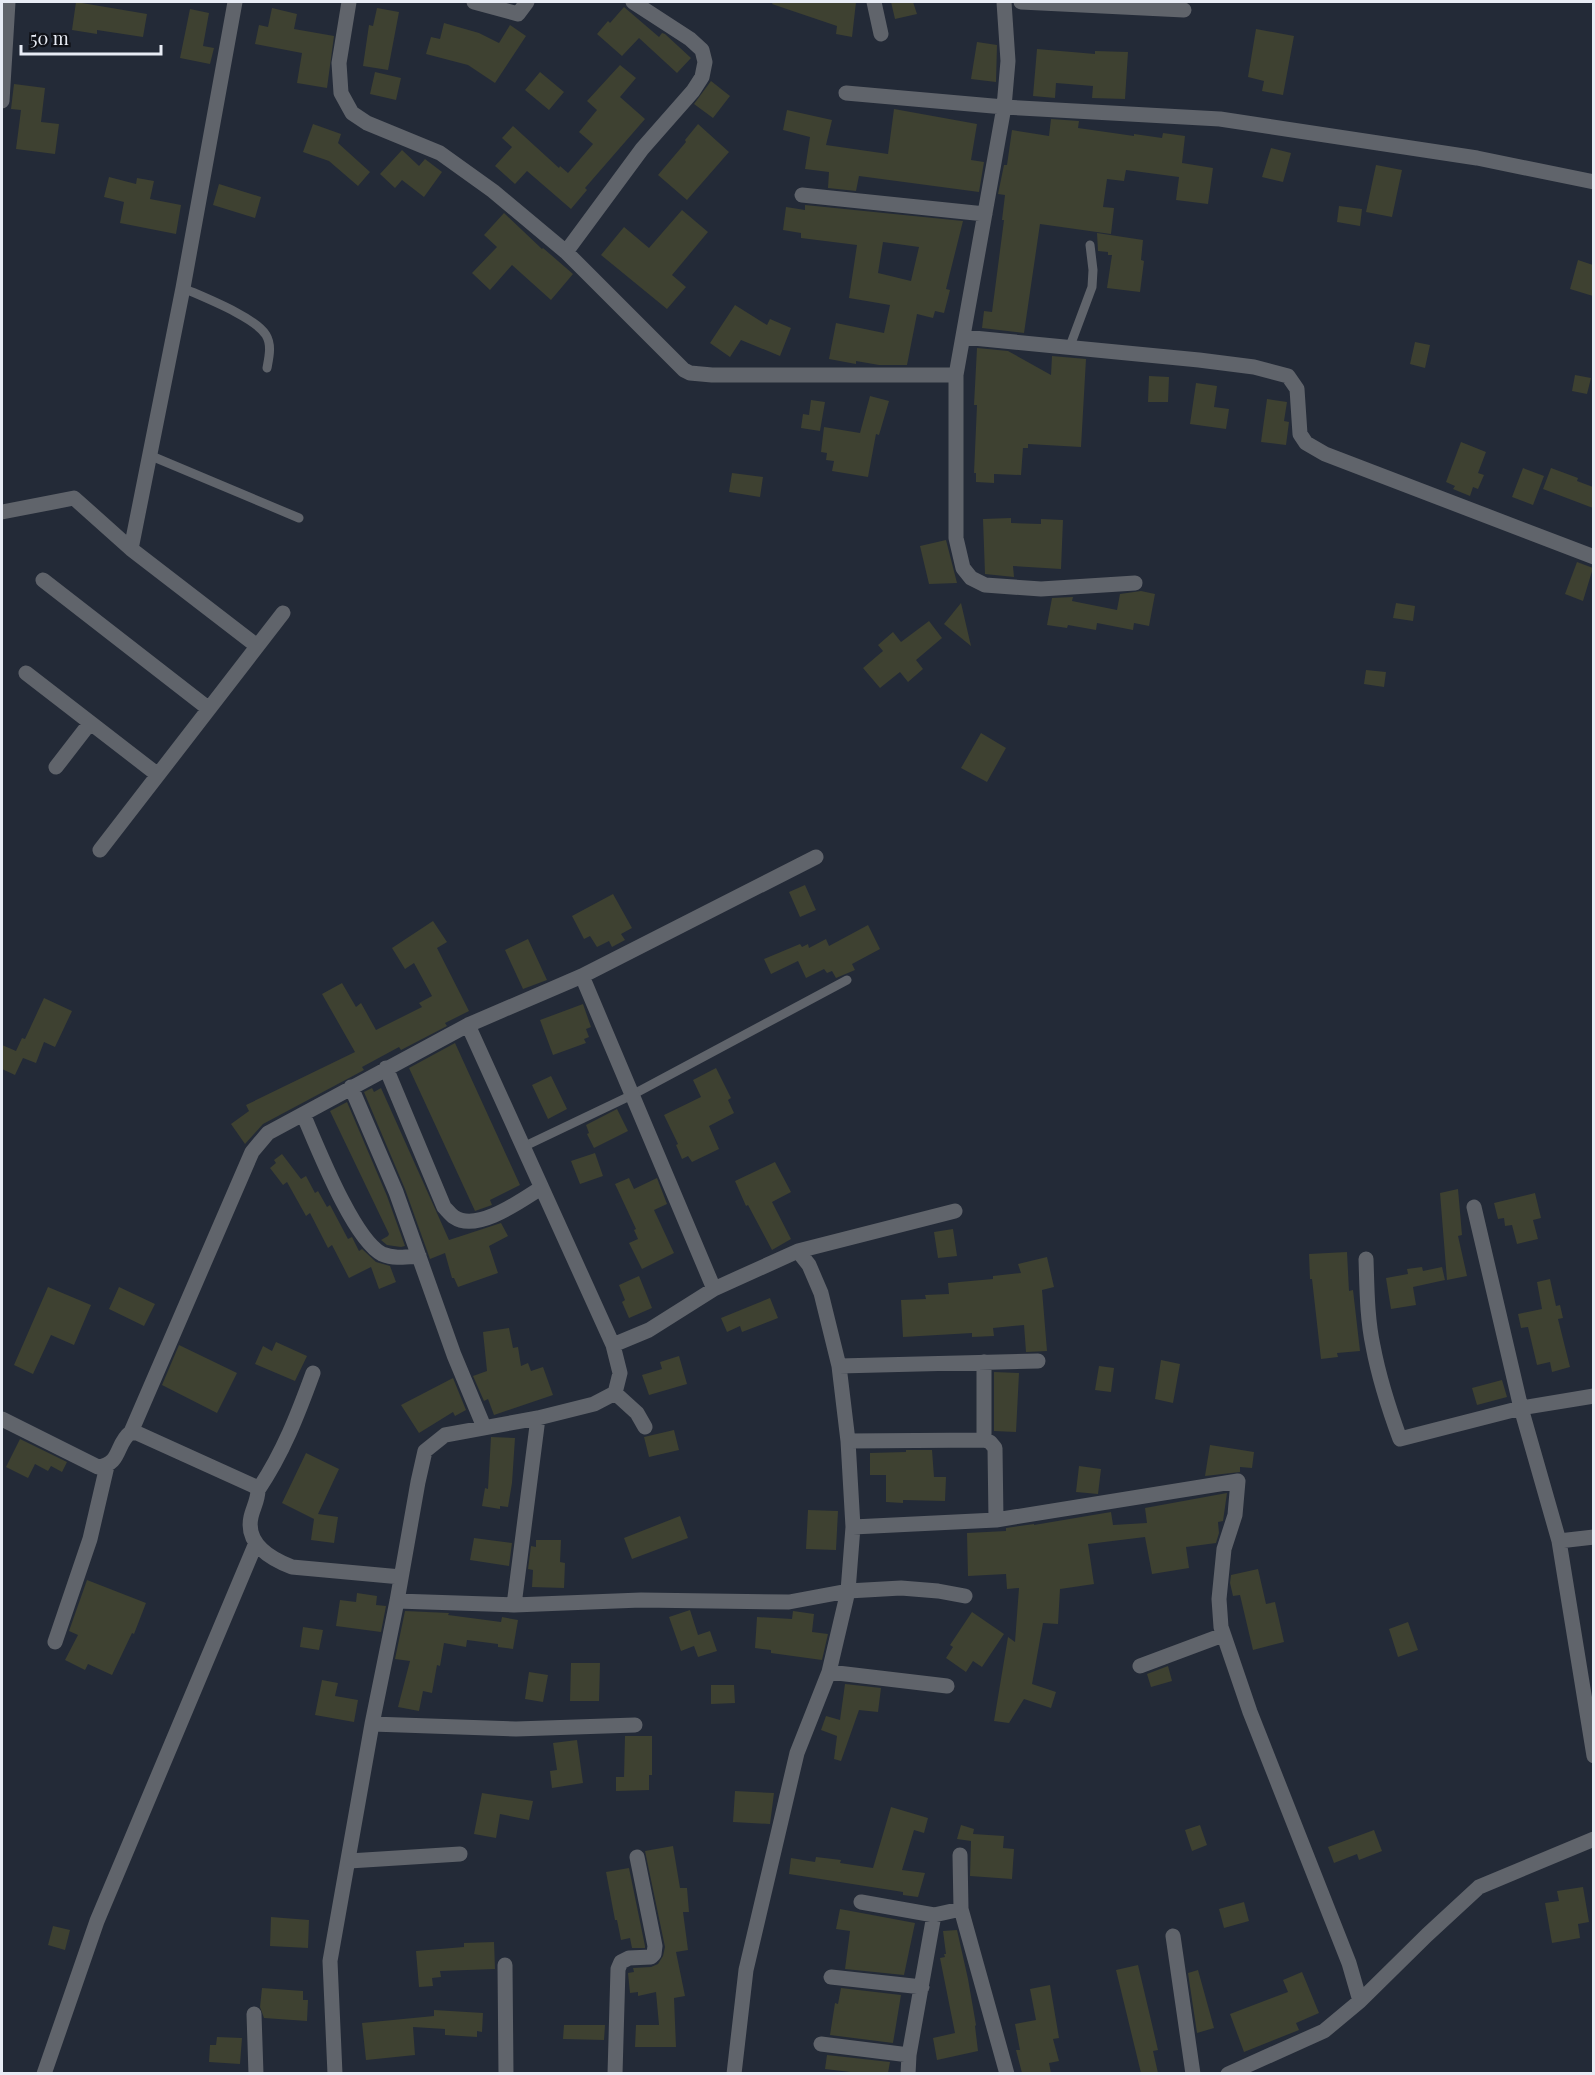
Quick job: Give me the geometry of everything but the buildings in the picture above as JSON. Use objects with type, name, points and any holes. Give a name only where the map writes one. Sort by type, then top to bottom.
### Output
[{"type":"street","points":[[2,100],[8,2]]},
{"type":"street","points":[[131,549],[183,288],[235,2]]},
{"type":"street","points":[[349,2],[339,63],[341,93],[352,113],[367,123],[440,153],[494,191],[566,252],[678,366],[690,373],[712,375],[956,375]]},
{"type":"street","points":[[474,2],[518,14],[527,2]]},
{"type":"street","points":[[566,252],[642,149],[693,91],[702,77],[705,62],[702,50],[690,39],[633,2]]},
{"type":"street","points":[[874,2],[881,34]]},
{"type":"street","points":[[1004,2],[1008,61],[1004,107],[956,375],[956,538],[963,567],[971,578],[985,585],[1041,589],[1135,583]]},
{"type":"street","points":[[1021,2],[1184,10]]},
{"type":"street","points":[[846,93],[1004,107],[1220,119],[1477,158],[1593,182]]},
{"type":"street","points":[[802,195],[985,214]]},
{"type":"street","points":[[963,337],[1070,346],[1254,367],[1288,376],[1297,389],[1300,434],[1306,443],[1325,454],[1593,557]]},
{"type":"street","points":[[2,512],[74,498],[131,549],[257,646]]},
{"type":"street","points":[[43,580],[209,709]]},
{"type":"street","points":[[100,850],[283,613]]},
{"type":"street","points":[[26,673],[158,776]]},
{"type":"street","points":[[56,767],[90,723]]},
{"type":"street","points":[[2,1419],[98,1467],[107,1466],[114,1461],[124,1437],[131,1432],[252,1152],[268,1133],[468,1025],[582,976],[816,857]]},
{"type":"street","points":[[582,976],[714,1289]]},
{"type":"street","points":[[335,2073],[330,1961],[372,1724],[425,1451],[445,1435],[538,1418],[594,1404],[615,1393],[620,1373],[613,1345],[468,1025]]},
{"type":"street","points":[[386,1068],[444,1207],[455,1218],[473,1221],[499,1214],[541,1188]]},
{"type":"street","points":[[351,1087],[396,1192],[454,1355],[484,1427]]},
{"type":"street","points":[[303,1114],[337,1191],[367,1242],[381,1253],[395,1258],[419,1256]]},
{"type":"street","points":[[1474,1207],[1521,1408],[1559,1541],[1589,1689],[1593,1756]]},
{"type":"street","points":[[613,1345],[649,1330],[714,1289],[798,1251],[955,1212]]},
{"type":"street","points":[[734,2073],[747,1970],[797,1753],[829,1672],[848,1591],[853,1527],[848,1442],[839,1366],[821,1293],[809,1265],[798,1251]]},
{"type":"street","points":[[1366,1259],[1367,1305],[1372,1345],[1385,1398],[1400,1439],[1521,1408],[1593,1396]]},
{"type":"street","points":[[839,1366],[1038,1361]]},
{"type":"street","points":[[984,1362],[984,1440]]},
{"type":"street","points":[[314,1373],[274,1466],[258,1490],[250,1517],[251,1536],[268,1554],[292,1567],[401,1577]]},
{"type":"street","points":[[615,1393],[637,1413],[645,1427]]},
{"type":"street","points":[[514,1605],[538,1418]]},
{"type":"street","points":[[131,1432],[148,1437],[254,1486],[258,1490]]},
{"type":"street","points":[[848,1442],[984,1440],[990,1442],[995,1448],[996,1520]]},
{"type":"street","points":[[55,1642],[90,1539],[107,1466]]},
{"type":"street","points":[[853,1527],[996,1520],[1238,1481],[1235,1515],[1224,1550],[1219,1599],[1223,1635],[1250,1712],[1349,1963],[1360,2001]]},
{"type":"street","points":[[1559,1541],[1593,1537]]},
{"type":"street","points":[[44,2073],[97,1921],[256,1543]]},
{"type":"street","points":[[397,1601],[514,1605],[641,1600],[789,1602],[848,1591],[901,1588],[965,1596]]},
{"type":"street","points":[[1140,1666],[1223,1635]]},
{"type":"street","points":[[829,1672],[947,1686]]},
{"type":"street","points":[[372,1724],[516,1729],[635,1725]]},
{"type":"street","points":[[1228,2073],[1324,2031],[1360,2001],[1479,1887],[1593,1839]]},
{"type":"street","points":[[349,1861],[460,1854]]},
{"type":"street","points":[[960,1855],[961,1910],[1006,2073]]},
{"type":"street","points":[[615,2073],[618,1969],[621,1962],[628,1958],[651,1957],[656,1946],[637,1857]]},
{"type":"street","points":[[861,1902],[934,1915],[961,1910]]},
{"type":"street","points":[[908,2073],[909,2055],[934,1915]]},
{"type":"street","points":[[1173,1936],[1193,2073]]},
{"type":"street","points":[[506,1965],[506,2073]]},
{"type":"street","points":[[831,1977],[922,1987]]},
{"type":"street","points":[[254,2014],[256,2073]]},
{"type":"street","points":[[821,2044],[909,2055]]},
{"type":"lane","points":[[1070,346],[1092,287],[1090,245]]},
{"type":"lane","points":[[183,288],[231,310],[260,328],[270,344],[267,368]]},
{"type":"lane","points":[[149,456],[299,518]]},
{"type":"lane","points":[[523,1147],[632,1095],[847,980]]}]
